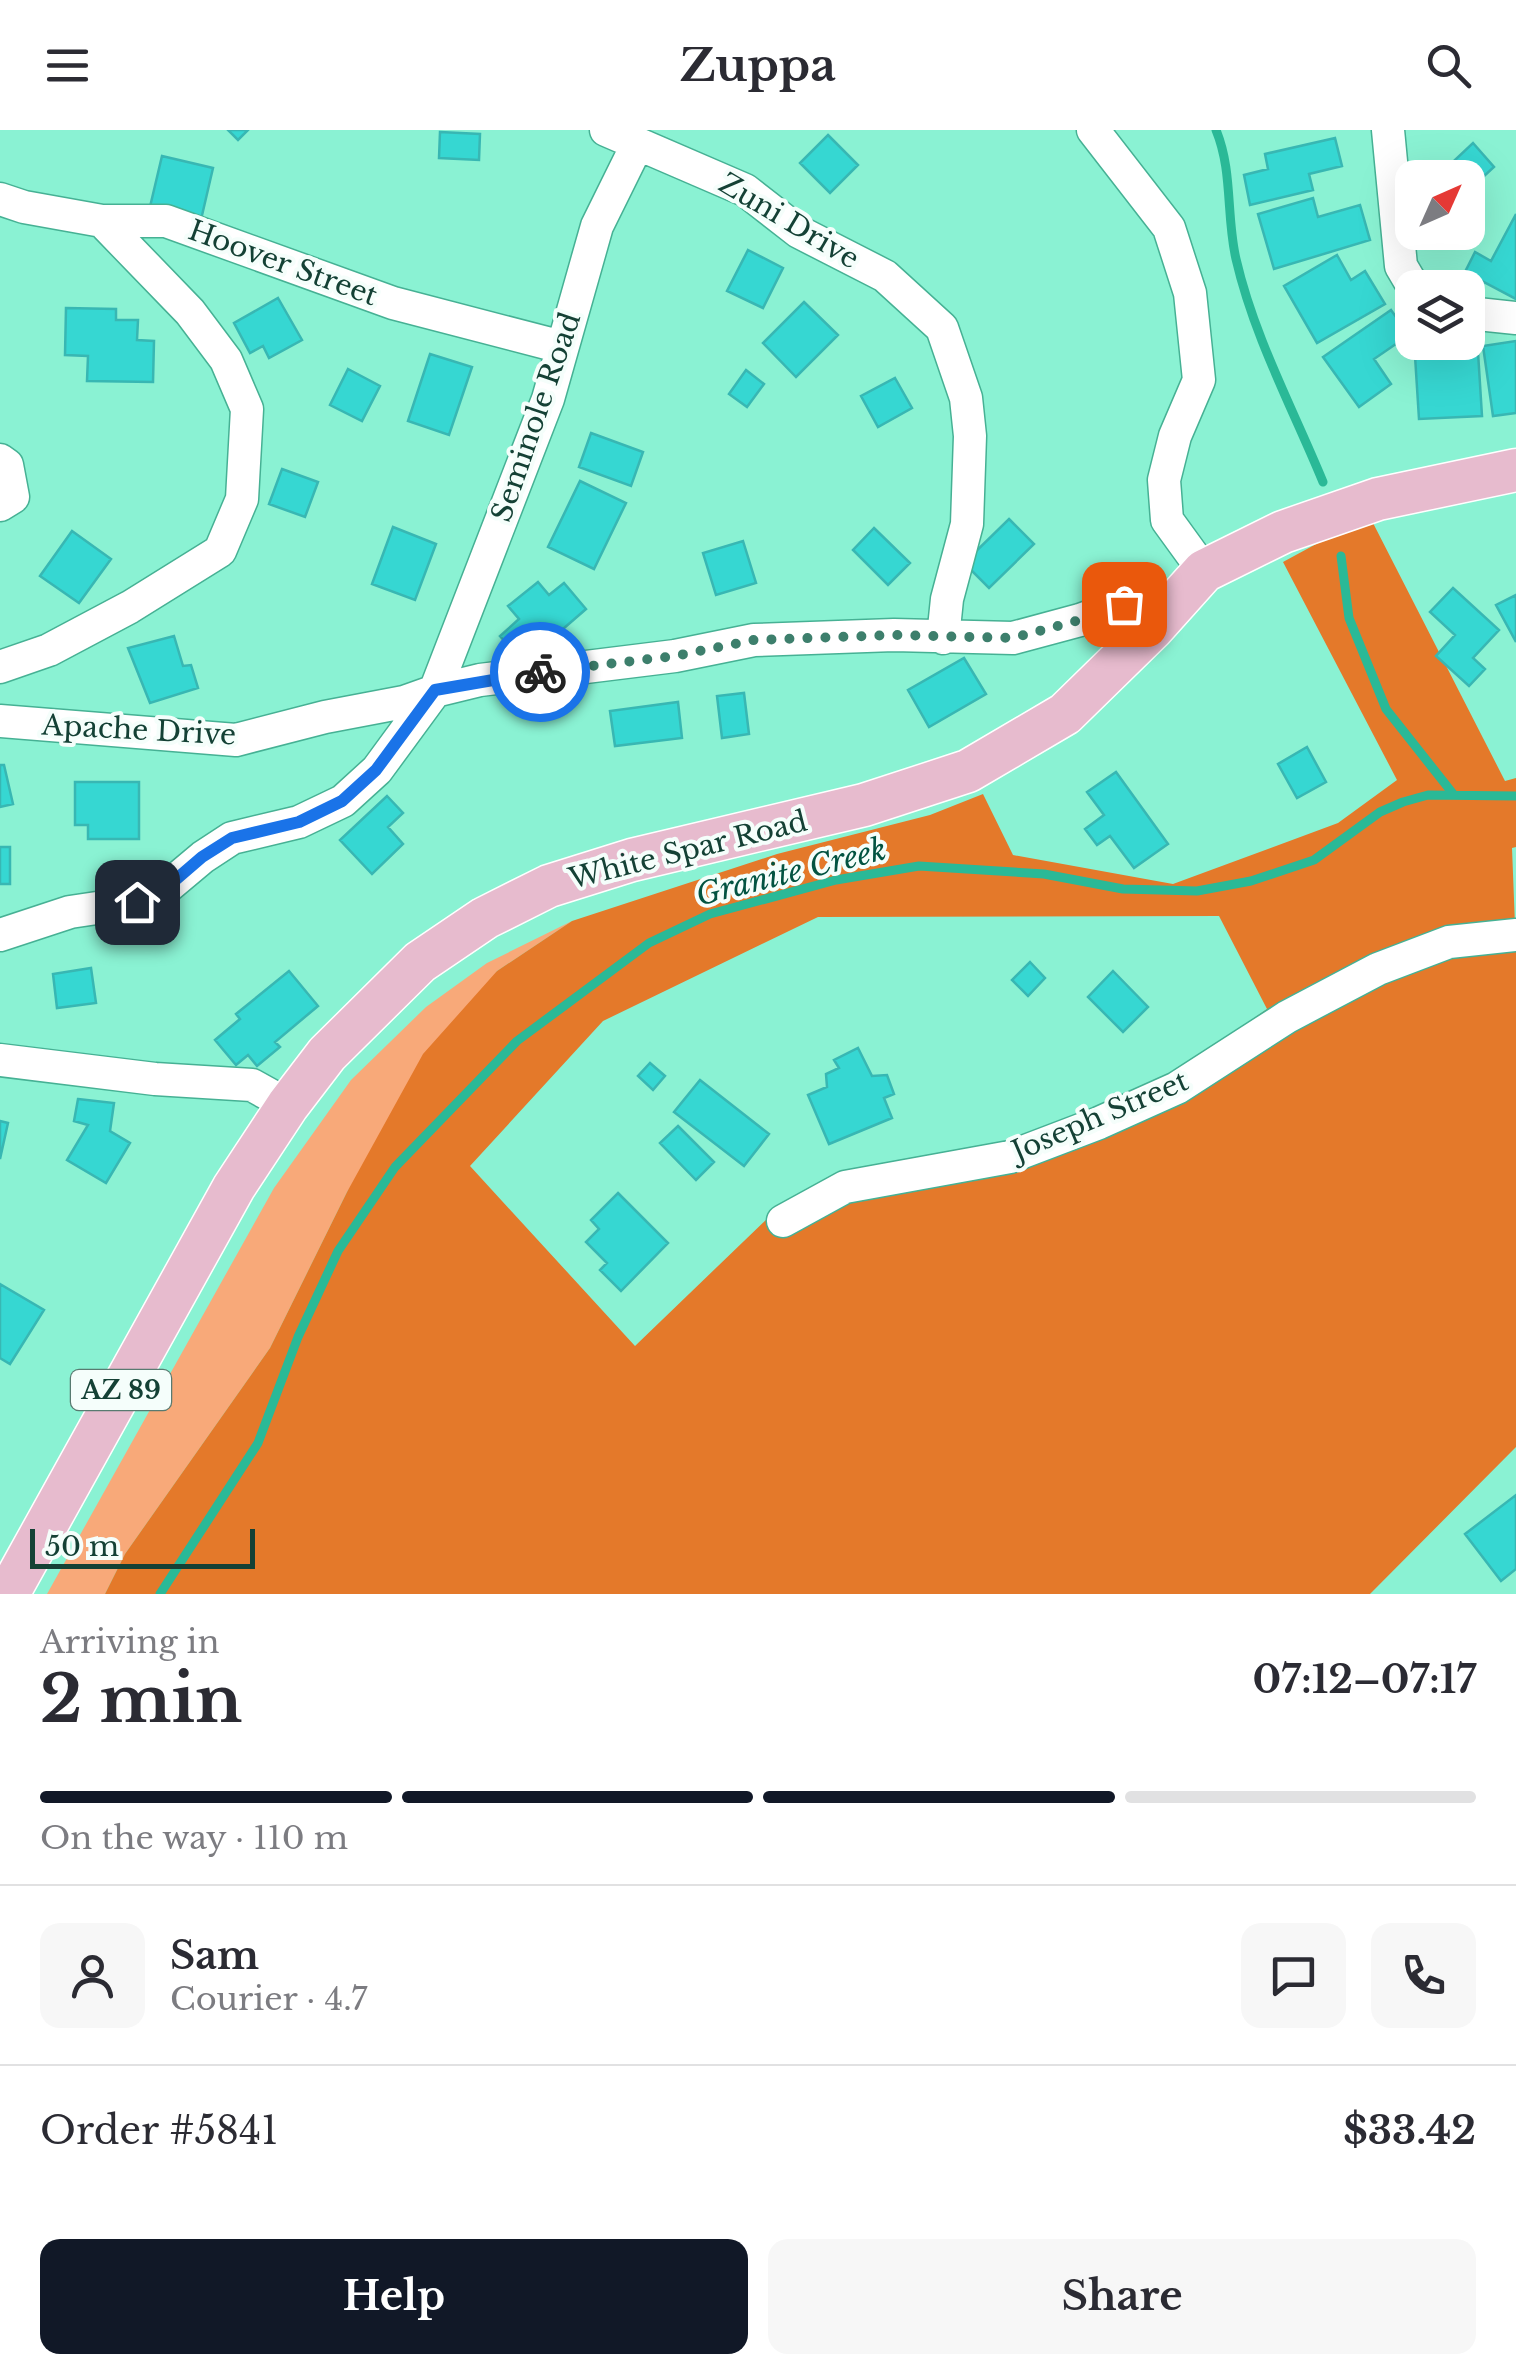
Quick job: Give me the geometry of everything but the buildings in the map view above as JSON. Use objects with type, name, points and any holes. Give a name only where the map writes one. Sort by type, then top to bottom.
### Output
[{"type":"main road","name":"White Spar Road","points":[[8,1594],[234,1187],[288,1105],[328,1054],[420,962],[484,918],[549,886],[632,860],[828,814],[968,771],[1064,714],[1152,629],[1204,571],[1283,532],[1378,499],[1516,470]]},
{"type":"street","name":"Zuni Drive","points":[[606,130],[745,190],[798,232],[885,276],[942,328],[966,398],[970,436],[967,524],[947,599],[943,638]]},
{"type":"street","points":[[1093,130],[1169,228],[1190,293],[1199,380],[1176,436],[1164,480],[1166,520],[1204,571]]},
{"type":"street","points":[[1388,130],[1403,270]]},
{"type":"street","name":"Seminole Road","points":[[0,934],[70,912],[137,902],[166,888],[232,838],[299,822],[342,801],[376,770],[435,690],[548,399],[596,226],[637,145]]},
{"type":"street","name":"Hoover Street","points":[[0,199],[102,221],[166,221],[393,303],[562,347]]},
{"type":"street","points":[[0,667],[49,650],[130,607],[220,551],[242,500],[247,409],[226,360],[190,312],[102,221]]},
{"type":"street","points":[[1485,314],[1516,318]]},
{"type":"street","points":[[0,460],[7,465],[13,497],[0,505]]},
{"type":"street","name":"Apache Drive","points":[[0,721],[236,740],[404,702],[480,680],[675,656],[754,640],[894,635],[1013,638],[1124,604],[1152,629]]},
{"type":"street","name":"Joseph Street","points":[[782,1221],[845,1186],[1010,1157],[1099,1123],[1177,1088],[1287,1017],[1378,968],[1449,942],[1516,935]]},
{"type":"street","points":[[0,1060],[155,1079],[252,1085],[288,1105]]},
{"type":"shaded area","points":[[1373,523],[1505,781],[1516,778],[1516,847],[1512,848],[1516,951],[1516,1447],[1370,1594],[105,1594],[125,1554],[270,1348],[347,1192],[423,1054],[497,971],[572,921],[777,854],[930,815],[983,794],[1013,855],[1173,884],[1338,823],[1397,780],[1283,562],[1318,543]],"holes":[[[1219,916],[1267,1009],[1170,1077],[1010,1146],[772,1214],[635,1346],[470,1166],[603,1021],[818,917]]]},
{"type":"shaded area","points":[[572,921],[497,971],[347,1192],[270,1348],[125,1554],[105,1594],[47,1594],[274,1188],[351,1080],[426,1007],[487,963]]},
{"type":"waterway","points":[[1216,130],[1225,161],[1233,243],[1244,288],[1323,482]]},
{"type":"waterway","points":[[1341,556],[1349,618],[1386,709],[1454,795]]},
{"type":"waterway","name":"Granite Creek","points":[[160,1594],[258,1443],[298,1337],[338,1251],[395,1167],[517,1041],[649,943],[710,914],[836,880],[919,866],[1044,874],[1123,889],[1197,891],[1251,881],[1314,860],[1380,812],[1403,802],[1428,795],[1516,796]]},
{"type":"way so far","points":[[540,672],[675,656],[754,640],[894,635],[1013,638],[1124,604]]},
{"type":"route","points":[[137,902],[166,888],[232,838],[299,822],[342,801],[376,770],[435,690],[540,672]]}]
